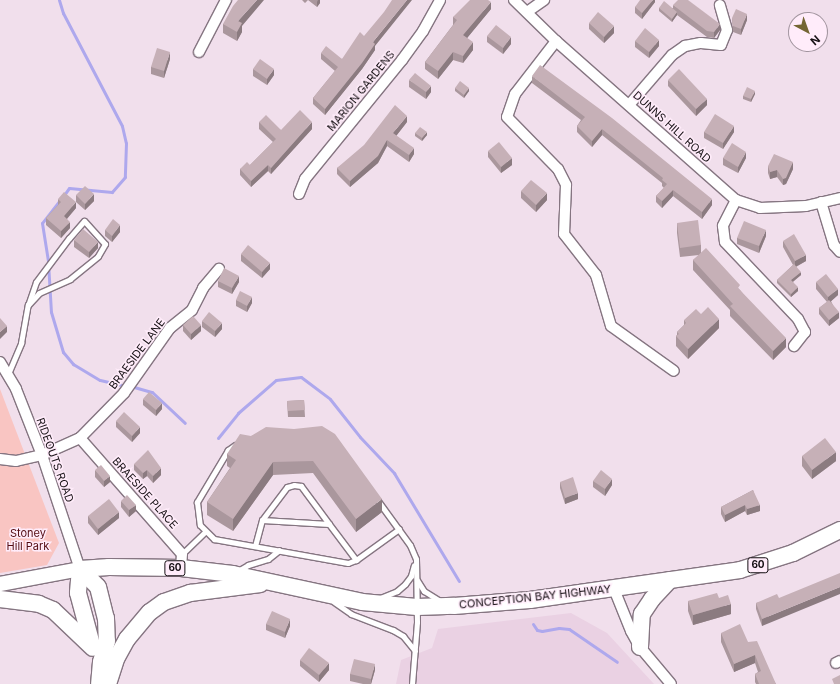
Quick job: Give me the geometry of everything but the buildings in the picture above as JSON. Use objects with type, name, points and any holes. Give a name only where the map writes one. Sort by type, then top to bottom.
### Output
[{"type":"main road","name":"CONCEPTION BAY HIGHWAY","points":[[80,569],[181,561],[324,595],[362,602],[417,607],[454,606],[530,600],[740,570],[793,553],[840,530]]},
{"type":"main road","points":[[80,569],[78,593],[93,648],[101,662]]},
{"type":"main road","points":[[80,569],[98,587],[106,618],[107,641],[101,662],[99,684]]},
{"type":"main road","points":[[640,647],[642,614],[652,598],[670,580]]},
{"type":"main road","points":[[108,684],[117,657],[127,639],[150,612],[164,602],[190,593],[268,582]]},
{"type":"main road","points":[[0,599],[39,604],[53,610],[93,648]]},
{"type":"street","points":[[200,52],[226,0]]},
{"type":"street","name":"MARION GARDENS","points":[[299,194],[305,179],[402,60],[423,31],[440,0]]},
{"type":"street","name":"DUNNS HILL ROAD","points":[[514,0],[556,42],[736,200],[760,208],[806,206],[840,198]]},
{"type":"street","points":[[527,12],[544,0]]},
{"type":"street","points":[[629,105],[672,55],[685,46],[701,43],[721,46],[727,30],[720,5]]},
{"type":"street","points":[[556,42],[515,94],[506,117],[558,169],[566,185],[564,234],[596,275],[611,326],[674,370]]},
{"type":"street","points":[[736,200],[723,226],[725,242],[798,319],[805,332],[794,346]]},
{"type":"street","points":[[821,202],[834,245],[840,252]]},
{"type":"street","name":"BRAESIDE LANE","points":[[0,459],[16,461],[42,456],[80,438],[124,393],[170,328],[192,310],[203,288],[219,268]]},
{"type":"street","name":"RIDEOUTS ROAD","points":[[0,362],[7,374],[42,456],[80,569]]},
{"type":"street","name":"BRAESIDE PLACE","points":[[80,438],[181,561]]},
{"type":"street","points":[[0,584],[80,569]]},
{"type":"street","points":[[614,589],[630,631],[640,647],[672,684]]},
{"type":"lane","points":[[7,374],[21,343],[28,305],[36,282],[69,238],[84,221],[105,244],[98,256],[70,280],[39,294],[28,305]]},
{"type":"lane","points":[[238,442],[228,450],[197,502],[200,525],[205,532],[214,539],[342,562],[356,560],[399,529]]},
{"type":"lane","points":[[255,546],[262,520],[287,487],[294,485],[301,486],[356,560]]},
{"type":"lane","points":[[376,497],[399,529],[416,558],[417,607],[412,684]]},
{"type":"lane","points":[[262,520],[329,524]]},
{"type":"lane","points":[[181,561],[205,532]]},
{"type":"lane","points":[[233,574],[248,565],[268,559],[279,550]]},
{"type":"lane","points":[[362,602],[397,591],[411,576],[416,558]]},
{"type":"lane","points":[[416,579],[424,591],[436,600],[454,606]]},
{"type":"lane","points":[[324,595],[351,614],[393,630],[403,636],[415,651]]},
{"type":"shaded area","points":[[571,613],[607,633],[654,684],[396,684],[401,660],[432,648],[438,629]]},
{"type":"green space","name":"Stoney Hill Park","points":[[0,389],[59,543],[47,565],[0,573]]},
{"type":"waterway","points":[[59,0],[63,13],[122,126],[126,143],[125,177],[112,192],[69,188],[64,195]]},
{"type":"waterway","points":[[60,200],[42,223],[48,262],[51,312],[63,352],[73,364],[100,380],[122,385]]},
{"type":"waterway","points":[[218,438],[238,413],[276,380],[301,377],[330,399],[360,437],[394,473],[459,581]]},
{"type":"waterway","points":[[134,387],[152,392],[185,423]]},
{"type":"waterway","points":[[533,624],[537,630],[542,631],[559,628],[569,629],[617,662]]}]
